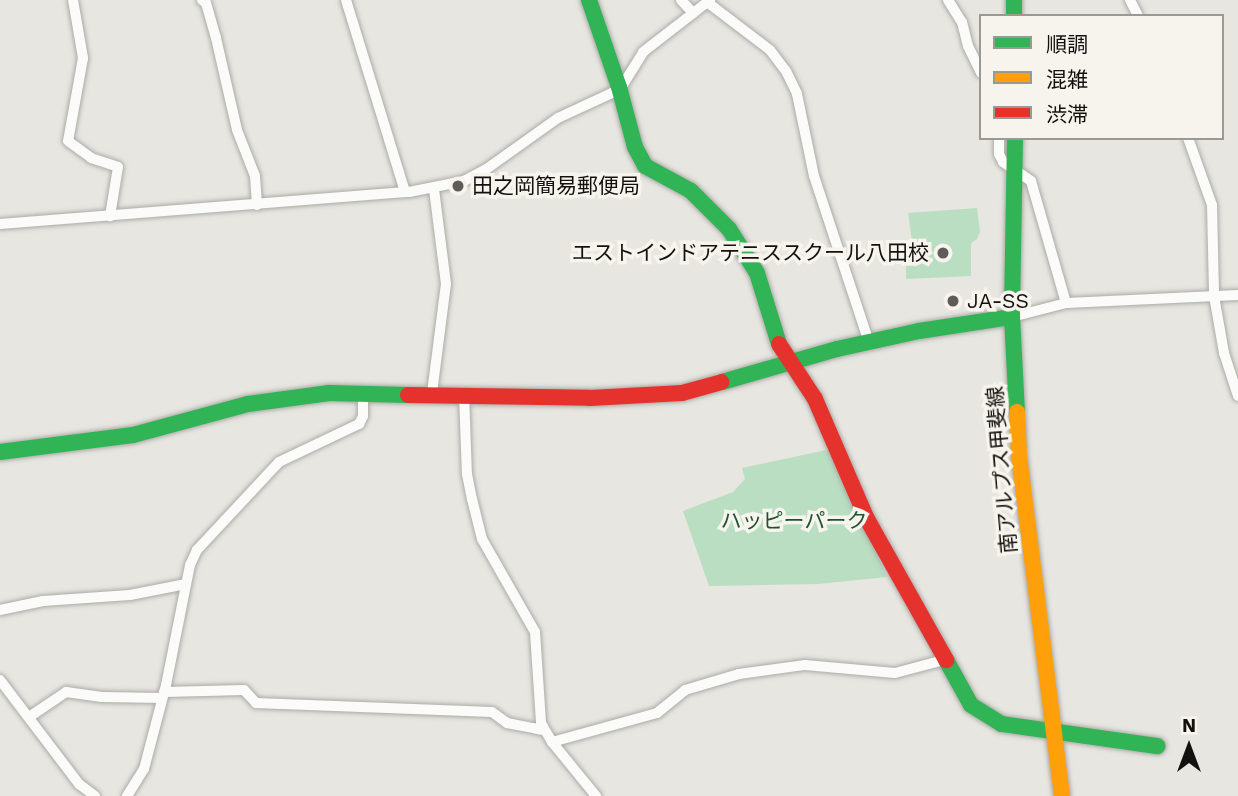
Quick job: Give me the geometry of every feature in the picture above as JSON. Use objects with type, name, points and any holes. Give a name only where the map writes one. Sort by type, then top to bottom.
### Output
[{"type":"street","points":[[73,0],[83,58],[68,141],[91,158],[118,167],[110,216]]},
{"type":"street","points":[[202,0],[206,3],[216,37],[237,130],[255,176],[257,205]]},
{"type":"street","points":[[346,0],[405,192]]},
{"type":"street","points":[[589,0],[619,87],[635,147],[645,166],[691,191],[729,229],[761,281],[780,348],[815,399],[867,519],[971,705],[983,715],[1002,724],[1157,746]]},
{"type":"street","points":[[681,0],[693,12]]},
{"type":"street","points":[[948,0],[962,22],[968,46],[979,69]]},
{"type":"street","points":[[0,224],[405,192],[434,189],[464,181],[485,170],[558,118],[619,87],[643,52],[708,1],[770,50],[786,71],[797,94],[814,176],[869,342]]},
{"type":"street","points":[[999,140],[999,154],[1003,162],[1031,181],[1066,303]]},
{"type":"street","name":"南アルプス甲斐線","points":[[1015,140],[1012,317],[1021,481],[1062,796]]},
{"type":"street","points":[[1189,140],[1212,205],[1214,296],[1224,353],[1238,396]]},
{"type":"street","points":[[432,393],[446,284],[434,189]]},
{"type":"street","points":[[0,452],[133,435],[248,404],[330,393],[590,398],[682,393],[869,342],[1012,317],[1066,303],[1238,295]]},
{"type":"street","points":[[127,796],[144,769],[163,695],[190,565],[197,550],[279,462],[359,424],[363,416],[363,393]]},
{"type":"street","points":[[464,394],[467,474],[472,499],[482,539],[535,632],[541,723],[552,742],[596,796]]},
{"type":"street","points":[[0,610],[43,601],[130,595],[186,584]]},
{"type":"street","points":[[552,742],[657,713],[685,690],[739,674],[805,665],[895,673],[944,660]]},
{"type":"street","points":[[0,680],[79,784],[95,796]]},
{"type":"street","points":[[29,718],[66,691],[102,697],[244,690],[256,703],[492,712],[507,723],[544,730]]},
{"type":"green space","name":"エストインドアテニススクール八田校","points":[[977,208],[980,232],[977,239],[971,243],[971,276],[906,279],[906,266],[915,262],[908,213]]},
{"type":"green space","name":"ハッピーパーク","points":[[831,449],[887,577],[818,584],[709,586],[683,511],[733,492],[745,479],[742,468]]},
{"type":"traffic: fast","points":[[589,0],[619,87],[635,147],[645,166],[691,191],[729,229],[757,273],[779,344]]},
{"type":"traffic: fast","points":[[1014,0],[1014,14]]},
{"type":"traffic: fast","points":[[1015,140],[1012,317],[1017,412]]},
{"type":"traffic: fast","points":[[722,382],[837,349],[919,331],[1012,317]]},
{"type":"traffic: fast","points":[[0,452],[133,435],[248,404],[329,393],[408,395]]},
{"type":"traffic: fast","points":[[946,660],[971,705],[1002,724],[1157,746]]},
{"type":"traffic: slow","points":[[1017,412],[1019,456],[1062,796]]},
{"type":"traffic: jam","points":[[779,344],[815,399],[867,519],[946,660]]},
{"type":"traffic: jam","points":[[408,395],[590,398],[682,393],[722,382]]},
{"type":"place","name":"田之岡簡易郵便局","points":[[458,186]]},
{"type":"place","name":"エストインドアテニススクール八田校","points":[[943,253]]},
{"type":"place","name":"JA-SS","points":[[953,301]]}]
